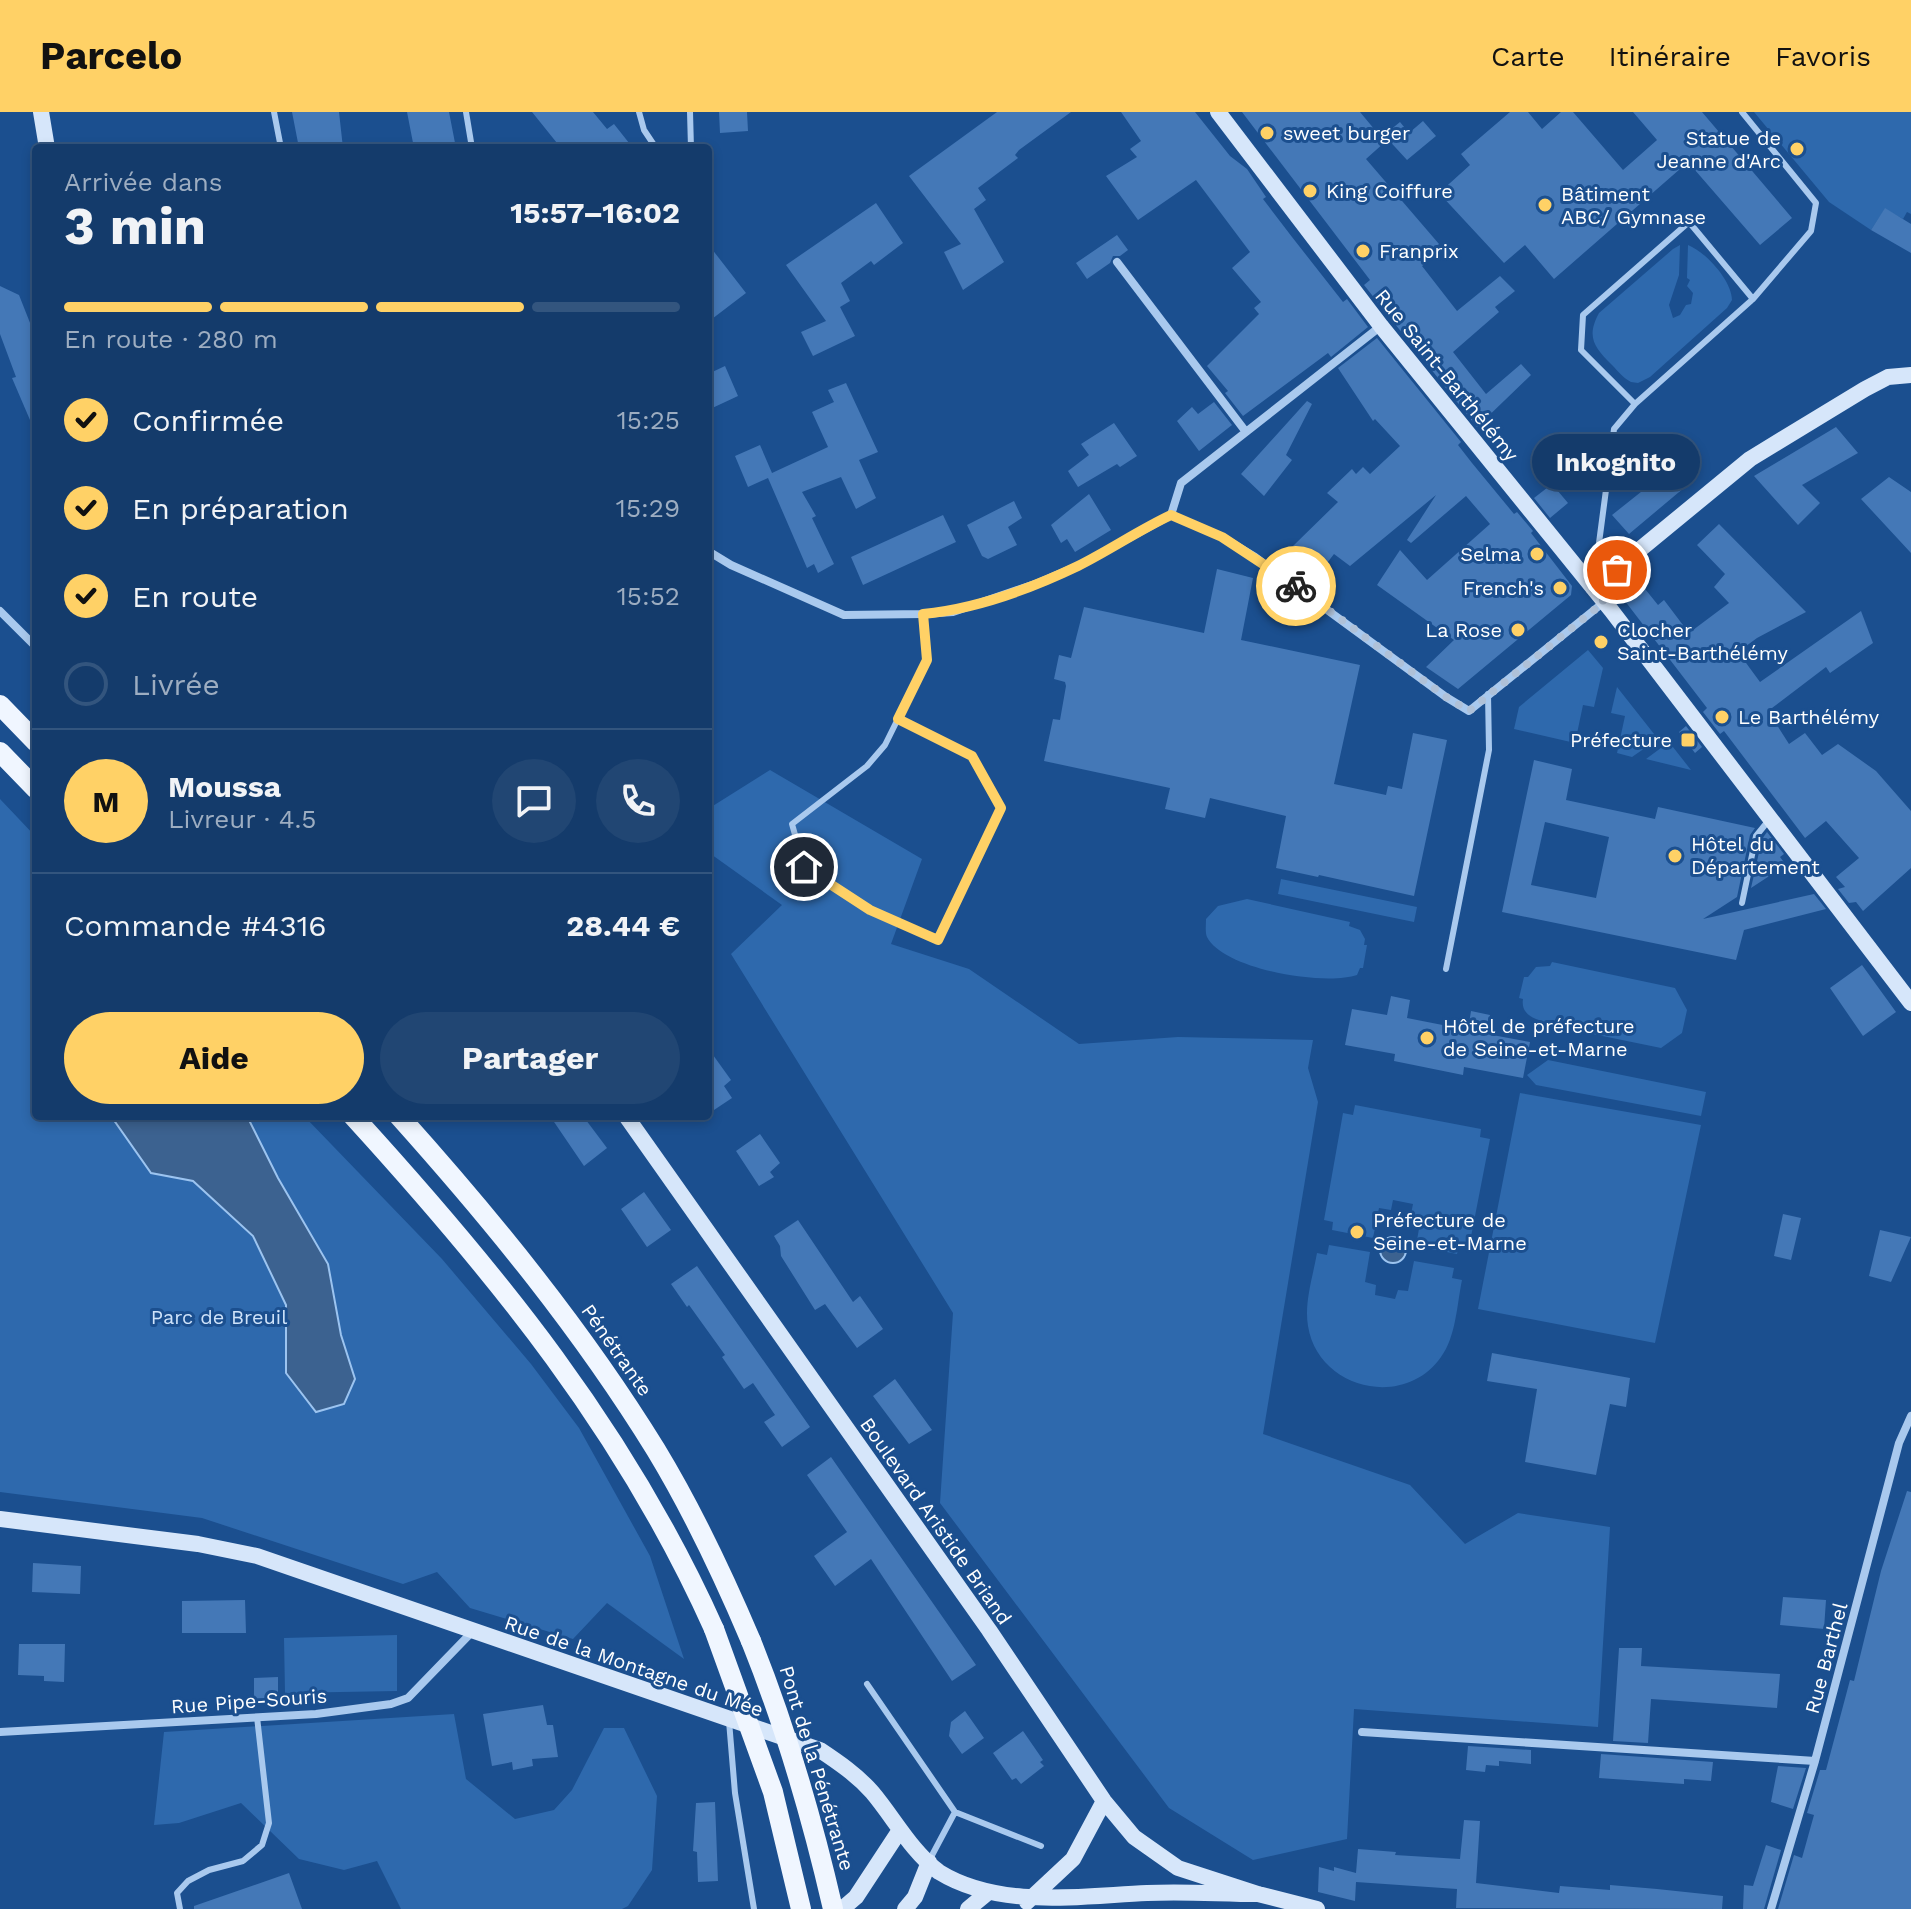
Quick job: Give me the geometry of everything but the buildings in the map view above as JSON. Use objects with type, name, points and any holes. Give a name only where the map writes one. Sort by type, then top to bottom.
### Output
[{"type":"main road","points":[[0,705],[32,738]]},
{"type":"main road","points":[[0,752],[32,785]]},
{"type":"main road","points":[[357,1120],[443,1214],[522,1312],[636,1477],[687,1568],[714,1629],[773,1792],[801,1909]]},
{"type":"main road","name":"Pénétrante","points":[[402,1120],[516,1252],[617,1389],[687,1505],[751,1641]]},
{"type":"main road","name":"Pont de la Pénétrante","points":[[751,1641],[771,1689],[808,1811],[833,1909]]},
{"type":"street","points":[[41,112],[46,144]]},
{"type":"street","name":"Rue Saint-Barthélémy","points":[[1218,112],[1381,326],[1598,595],[1769,820],[1905,984],[1911,1003]]},
{"type":"street","points":[[1117,262],[1246,432]]},
{"type":"street","points":[[712,553],[731,565],[844,615],[953,612],[1080,565],[1171,515],[1181,483],[1381,326]]},
{"type":"street","points":[[1171,515],[1222,537],[1255,557],[1469,711],[1750,459],[1865,389],[1888,377],[1911,375]]},
{"type":"street","points":[[0,611],[32,643]]},
{"type":"street","name":"Boulevard Aristide Briand","points":[[629,1120],[989,1630],[1104,1801],[1134,1837],[1178,1868],[1258,1894]]},
{"type":"street","name":"Rue Barthel","points":[[1771,1909],[1815,1761],[1899,1443],[1911,1416]]},
{"type":"street","name":"Rue de la Montagne du Mée","points":[[0,1519],[198,1544],[257,1556],[820,1750],[854,1774],[872,1792],[900,1830],[938,1872],[986,1894],[1027,1902],[1149,1893],[1258,1894]]},
{"type":"street","name":"Rue Pipe-Souris","points":[[0,1732],[316,1714],[391,1704],[408,1698],[472,1632]]},
{"type":"street","points":[[1362,1732],[1815,1761]]},
{"type":"street","points":[[1027,1902],[1073,1859],[1104,1801]]},
{"type":"street","points":[[842,1909],[856,1897],[900,1830]]},
{"type":"street","points":[[905,1909],[915,1897],[929,1862]]},
{"type":"street","points":[[968,1909],[986,1894]]},
{"type":"street","points":[[1258,1894],[1317,1909]]},
{"type":"lane","points":[[274,112],[280,144]]},
{"type":"lane","points":[[466,112],[471,144]]},
{"type":"lane","points":[[639,112],[644,130],[653,144]]},
{"type":"lane","points":[[690,112],[691,144]]},
{"type":"lane","points":[[1598,595],[1614,429],[1635,404],[1753,299],[1811,231],[1816,203],[1742,112]]},
{"type":"lane","points":[[1635,404],[1581,350],[1583,315],[1689,222],[1753,299]]},
{"type":"lane","points":[[898,719],[972,756],[1001,808],[938,940],[870,910],[804,867],[792,824],[867,766],[885,745],[927,660],[923,614]]},
{"type":"lane","points":[[1446,969],[1489,750],[1488,694]]},
{"type":"lane","points":[[1742,903],[1756,836],[1769,820]]},
{"type":"lane","points":[[867,1684],[955,1812],[1041,1846]]},
{"type":"lane","points":[[180,1909],[177,1893],[188,1881],[209,1870],[243,1861],[262,1845],[269,1823],[257,1717]]},
{"type":"lane","points":[[729,1718],[735,1793],[754,1909]]},
{"type":"lane","points":[[929,1862],[955,1812]]},
{"type":"green space","points":[[1754,112],[1911,112],[1911,214],[1907,212],[1903,219],[1885,209],[1871,230],[1829,202]]},
{"type":"green space","points":[[1680,245],[1679,275],[1669,305],[1673,318],[1691,304],[1693,293],[1687,286],[1690,280],[1687,278],[1688,245],[1717,268],[1728,284],[1732,300],[1727,308],[1650,377],[1638,383],[1631,382],[1597,347],[1593,335],[1595,321],[1599,313]]},
{"type":"green space","points":[[1588,650],[1603,668],[1594,707],[1583,705],[1575,743],[1514,729],[1519,707]]},
{"type":"green space","points":[[1617,687],[1658,739],[1632,757],[1617,753],[1625,716],[1611,713]]},
{"type":"green space","points":[[1669,742],[1691,770],[1646,759]]},
{"type":"green space","points":[[770,770],[922,859],[891,944],[969,969],[1079,1044],[1178,1037],[1313,1040],[1308,1068],[1318,1102],[1263,1434],[1410,1485],[1465,1544],[1518,1513],[1610,1527],[1598,1727],[1354,1709],[1347,1839],[1253,1860],[1169,1808],[940,1503],[953,1313],[731,954],[782,905],[712,855],[712,806]]},
{"type":"green space","name":"Parc de Breuil","points":[[0,799],[32,833],[32,1120],[308,1120],[442,1259],[531,1364],[579,1428],[650,1556],[684,1659],[607,1603],[573,1639],[470,1608],[437,1572],[403,1584],[202,1518],[0,1492]]},
{"type":"green space","points":[[1281,879],[1417,907],[1414,922],[1278,894]]},
{"type":"green space","points":[[1247,899],[1350,922],[1349,926],[1360,930],[1365,939],[1364,945],[1367,945],[1363,968],[1357,975],[1342,978],[1300,977],[1253,966],[1217,949],[1207,937],[1206,919],[1218,906]]},
{"type":"green space","points":[[1552,962],[1675,988],[1687,1010],[1682,1033],[1661,1048],[1539,1023],[1526,1013],[1523,999],[1519,998],[1524,977],[1528,977],[1536,967],[1550,966]]},
{"type":"green space","points":[[1548,1060],[1706,1092],[1701,1116],[1536,1085],[1527,1075]]},
{"type":"green space","points":[[1520,1093],[1701,1125],[1655,1343],[1478,1309]]},
{"type":"green space","points":[[1355,1105],[1481,1129],[1480,1137],[1490,1139],[1469,1247],[1459,1245],[1457,1254],[1416,1246],[1421,1217],[1411,1214],[1413,1204],[1393,1200],[1391,1210],[1379,1208],[1373,1238],[1332,1230],[1333,1222],[1324,1220],[1343,1113],[1353,1115]]},
{"type":"green space","points":[[1329,1245],[1370,1252],[1365,1282],[1376,1285],[1375,1295],[1395,1299],[1398,1290],[1408,1291],[1414,1261],[1454,1268],[1452,1278],[1462,1280],[1453,1330],[1441,1357],[1425,1373],[1406,1383],[1385,1387],[1364,1385],[1328,1365],[1315,1348],[1308,1326],[1307,1308],[1317,1253],[1327,1255]]},
{"type":"green space","points":[[397,1635],[397,1691],[285,1693],[284,1638]]},
{"type":"green space","points":[[454,1714],[466,1779],[515,1819],[554,1810],[572,1790],[604,1728],[624,1728],[657,1796],[652,1870],[628,1906],[622,1909],[401,1909],[377,1861],[344,1870],[299,1859],[241,1803],[179,1823],[154,1825],[164,1732]]},
{"type":"shaded area","points":[[114,1120],[249,1120],[278,1178],[328,1264],[341,1335],[355,1379],[344,1404],[316,1412],[286,1373],[286,1305],[253,1236],[193,1181],[151,1173]]},
{"type":"shaded area","points":[[1393,1237],[1402,1241],[1406,1250],[1402,1259],[1393,1263],[1384,1259],[1380,1250],[1384,1241]]},
{"type":"way so far","points":[[1296,586],[1469,711],[1604,602],[1593,588],[1617,570]]},
{"type":"place","name":"sweet burger","points":[[1267,133]]},
{"type":"place","name":"Statue de Jeanne d'Arc","points":[[1797,149]]},
{"type":"place","name":"King Coiffure","points":[[1310,191]]},
{"type":"place","name":"Bâtiment ABC/ Gymnase","points":[[1545,205]]},
{"type":"place","name":"Franprix","points":[[1363,251]]},
{"type":"place","name":"Selma","points":[[1537,554]]},
{"type":"place","name":"Inkognito","points":[[1617,570]]},
{"type":"place","name":"French's","points":[[1560,588]]},
{"type":"place","name":"La Rose","points":[[1518,630]]},
{"type":"place","name":"Clocher Saint-Barthélémy","points":[[1601,642]]},
{"type":"place","name":"Le Barthélémy","points":[[1722,717]]},
{"type":"place","name":"Préfecture","points":[[1688,740]]},
{"type":"place","name":"Hôtel du Département","points":[[1675,856]]},
{"type":"place","name":"Hôtel de préfecture de Seine-et-Marne","points":[[1427,1038]]},
{"type":"place","name":"Préfecture de Seine-et-Marne","points":[[1357,1232]]},
{"type":"route","points":[[804,867],[870,910],[938,940],[1001,808],[972,756],[898,719],[927,660],[923,614],[953,612],[1038,583],[1080,565],[1171,515],[1222,537],[1296,586]]}]
